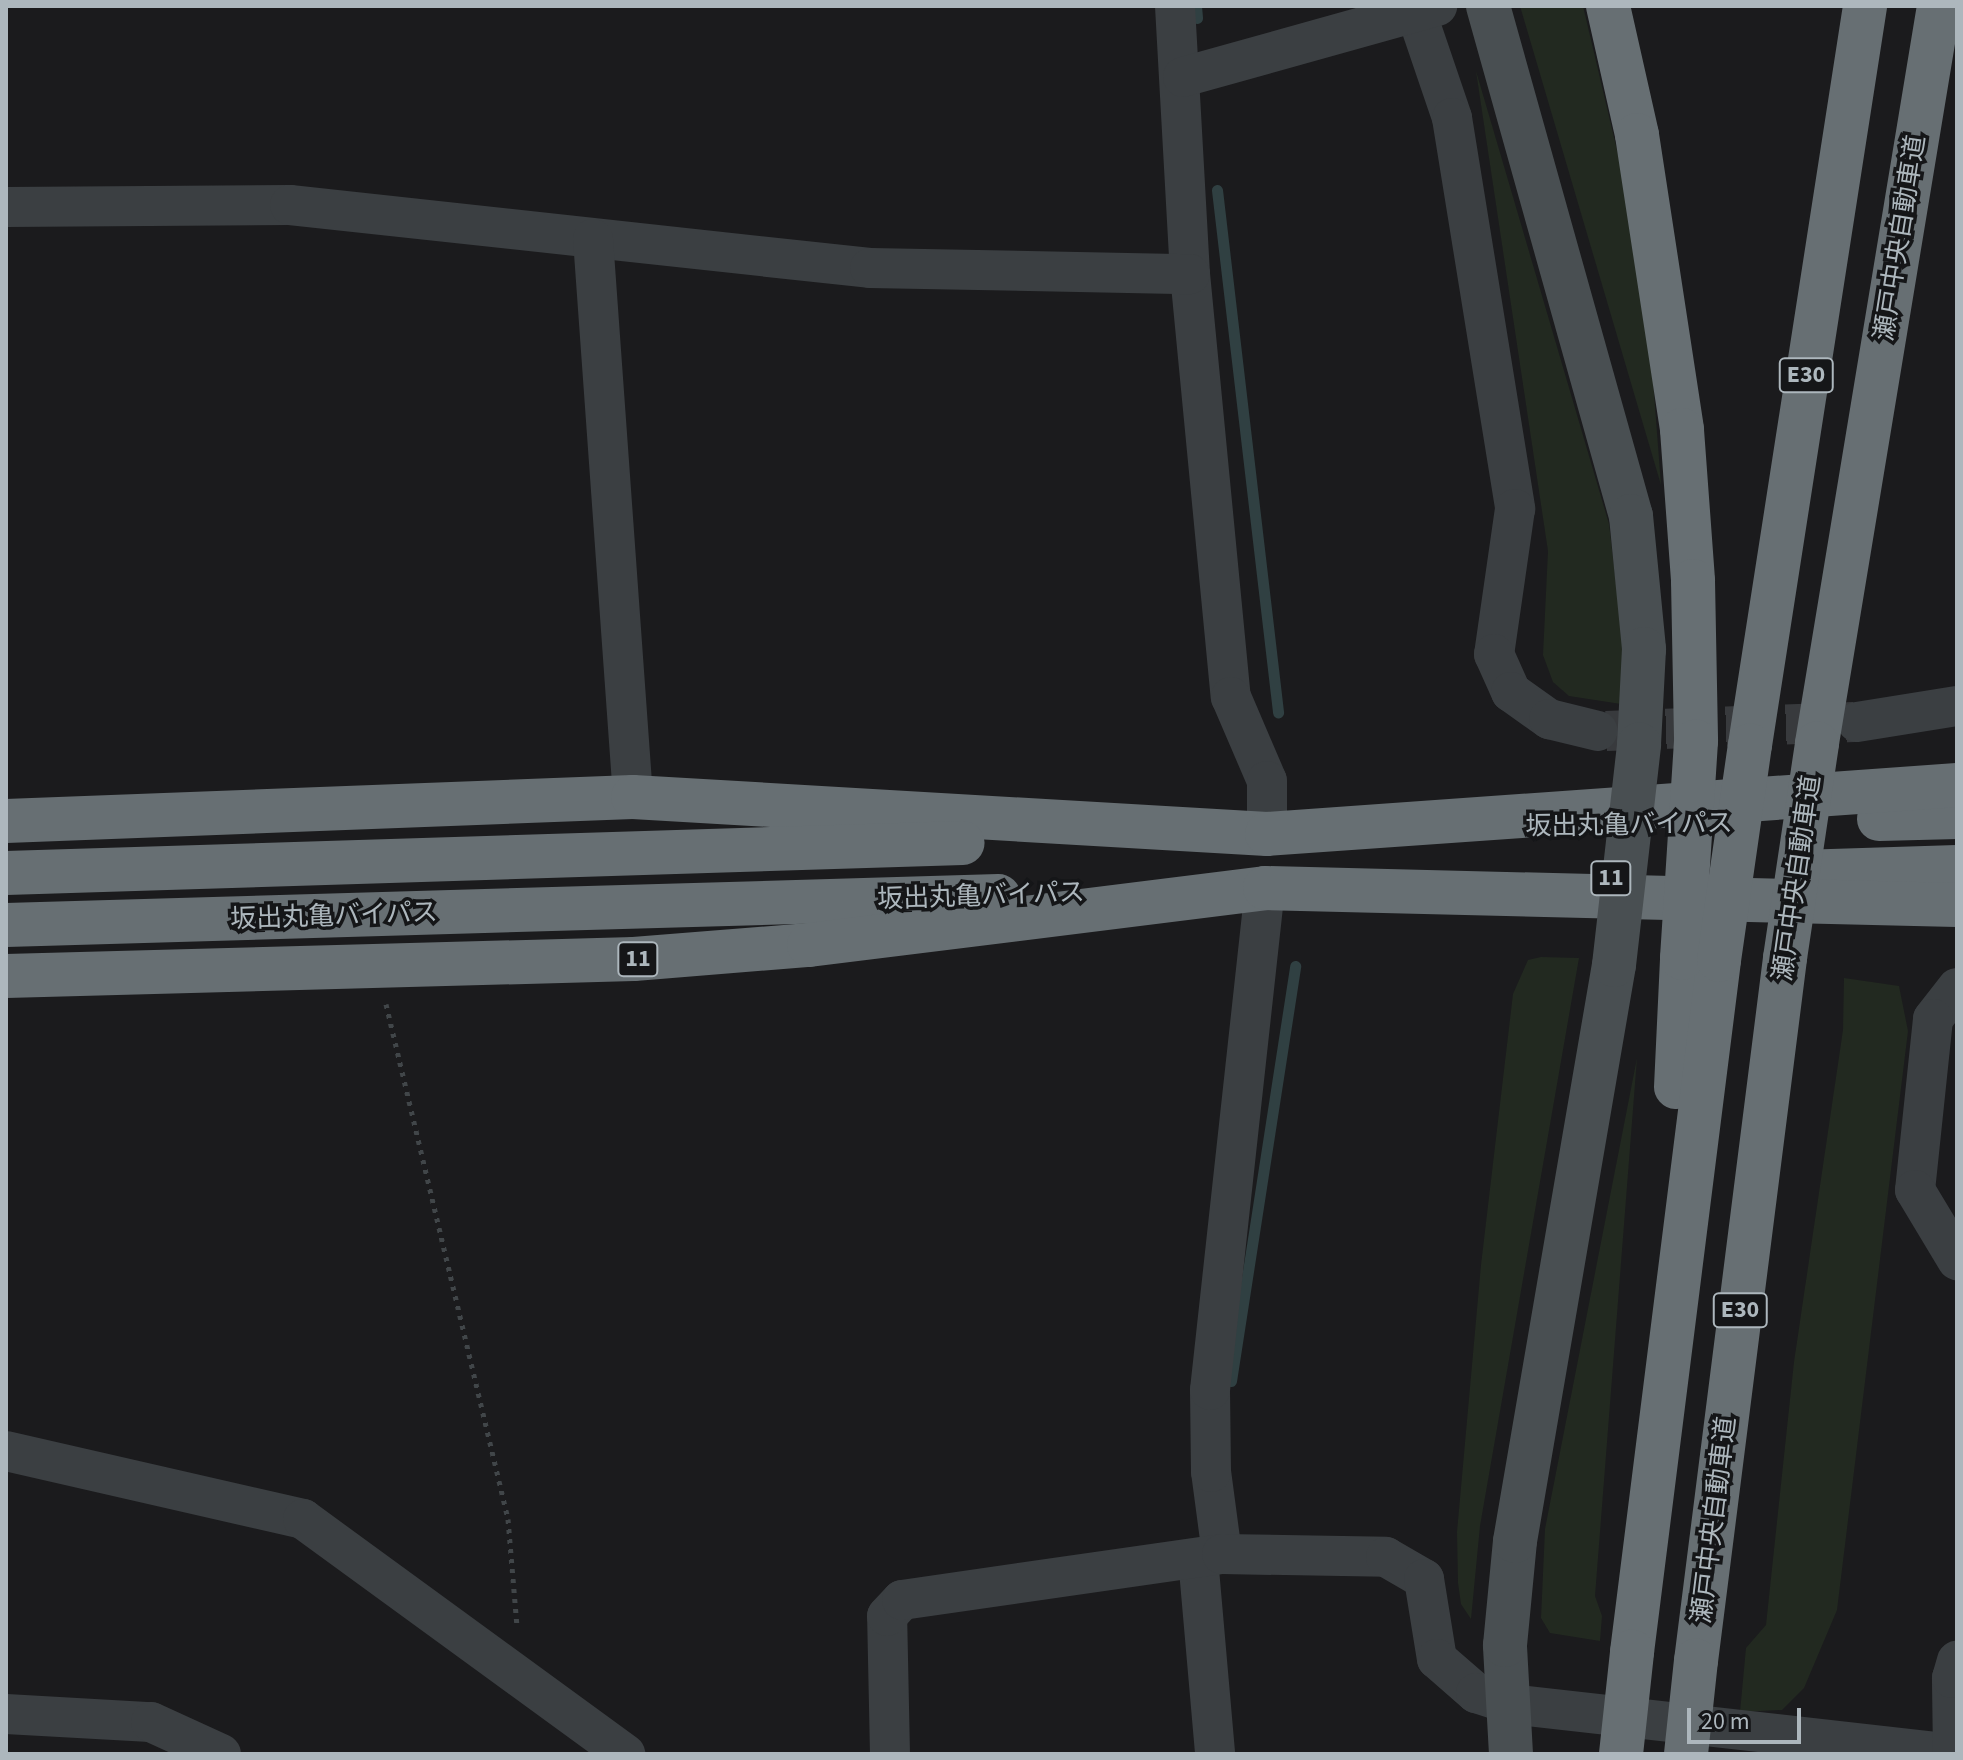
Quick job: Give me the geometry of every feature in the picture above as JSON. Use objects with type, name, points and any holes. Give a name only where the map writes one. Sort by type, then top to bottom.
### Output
[{"type":"highway","points":[[1608,6],[1637,135],[1682,430],[1693,581],[1700,959],[1661,1413],[1621,1754]]},
{"type":"highway","name":"E30","points":[[1700,959],[1750,745],[1865,6]]},
{"type":"highway","name":"瀬戸中央自動車道","points":[[1686,1754],[1785,958],[1817,743],[1939,6]]},
{"type":"highway","points":[[1267,834],[1957,785]]},
{"type":"highway","name":"11","points":[[6,821],[633,797],[1267,834]]},
{"type":"highway","name":"坂出丸亀バイパス","points":[[6,873],[1267,834],[1957,817]]},
{"type":"highway","name":"坂出丸亀バイパス","points":[[6,925],[1957,867]]},
{"type":"highway","points":[[1265,888],[1957,905]]},
{"type":"highway","name":"11","points":[[6,976],[634,959],[809,945],[1265,888]]},
{"type":"street","points":[[1175,6],[1183,77],[1190,274],[1231,697],[1267,781],[1267,834]]},
{"type":"street","points":[[1488,6],[1631,516],[1644,649],[1639,744],[1614,965],[1515,1541],[1505,1645],[1511,1754]]},
{"type":"street","points":[[1183,77],[1426,9],[1452,118],[1515,509],[1494,654],[1511,692],[1549,719],[1598,731]]},
{"type":"street","points":[[6,207],[290,205],[870,268],[1190,274]]},
{"type":"street","points":[[593,239],[633,797]]},
{"type":"street","points":[[1857,722],[1957,706]]},
{"type":"street","points":[[1215,1754],[1210,1390],[1265,888]]},
{"type":"street","points":[[1957,988],[1933,1019],[1915,1190],[1957,1260]]},
{"type":"street","points":[[6,1451],[303,1519],[510,1667],[625,1754]]},
{"type":"street","points":[[890,1754],[887,1616],[902,1600],[1210,1556],[1386,1557],[1424,1579],[1437,1659],[1476,1693],[1509,1704],[1954,1754],[1952,1678],[1957,1661]]},
{"type":"street","points":[[6,1714],[151,1722],[221,1754]]},
{"type":"path","points":[[378,968],[508,1519],[517,1633],[510,1667]]},
{"type":"shaded area","points":[[1520,6],[1583,6],[1628,197],[1651,354],[1661,485]]},
{"type":"shaded area","points":[[1476,71],[1609,524],[1626,669],[1621,704],[1569,696],[1553,682],[1543,655],[1548,551]]},
{"type":"shaded area","points":[[1541,957],[1579,958],[1480,1526],[1471,1619],[1461,1604],[1457,1532],[1481,1265],[1513,994],[1528,960]]},
{"type":"shaded area","points":[[1844,978],[1899,986],[1908,1031],[1837,1610],[1804,1688],[1782,1710],[1740,1712],[1746,1648],[1766,1625],[1794,1362],[1843,1030]]},
{"type":"shaded area","points":[[1637,1058],[1595,1596],[1602,1616],[1600,1641],[1550,1633],[1541,1618],[1545,1529]]},
{"type":"waterway","points":[[1196,6],[1197,18]]},
{"type":"waterway","points":[[1217,190],[1278,712]]},
{"type":"waterway","points":[[1231,1381],[1295,966]]},
{"type":"tunnel","points":[[1606,731],[1854,722]]}]
